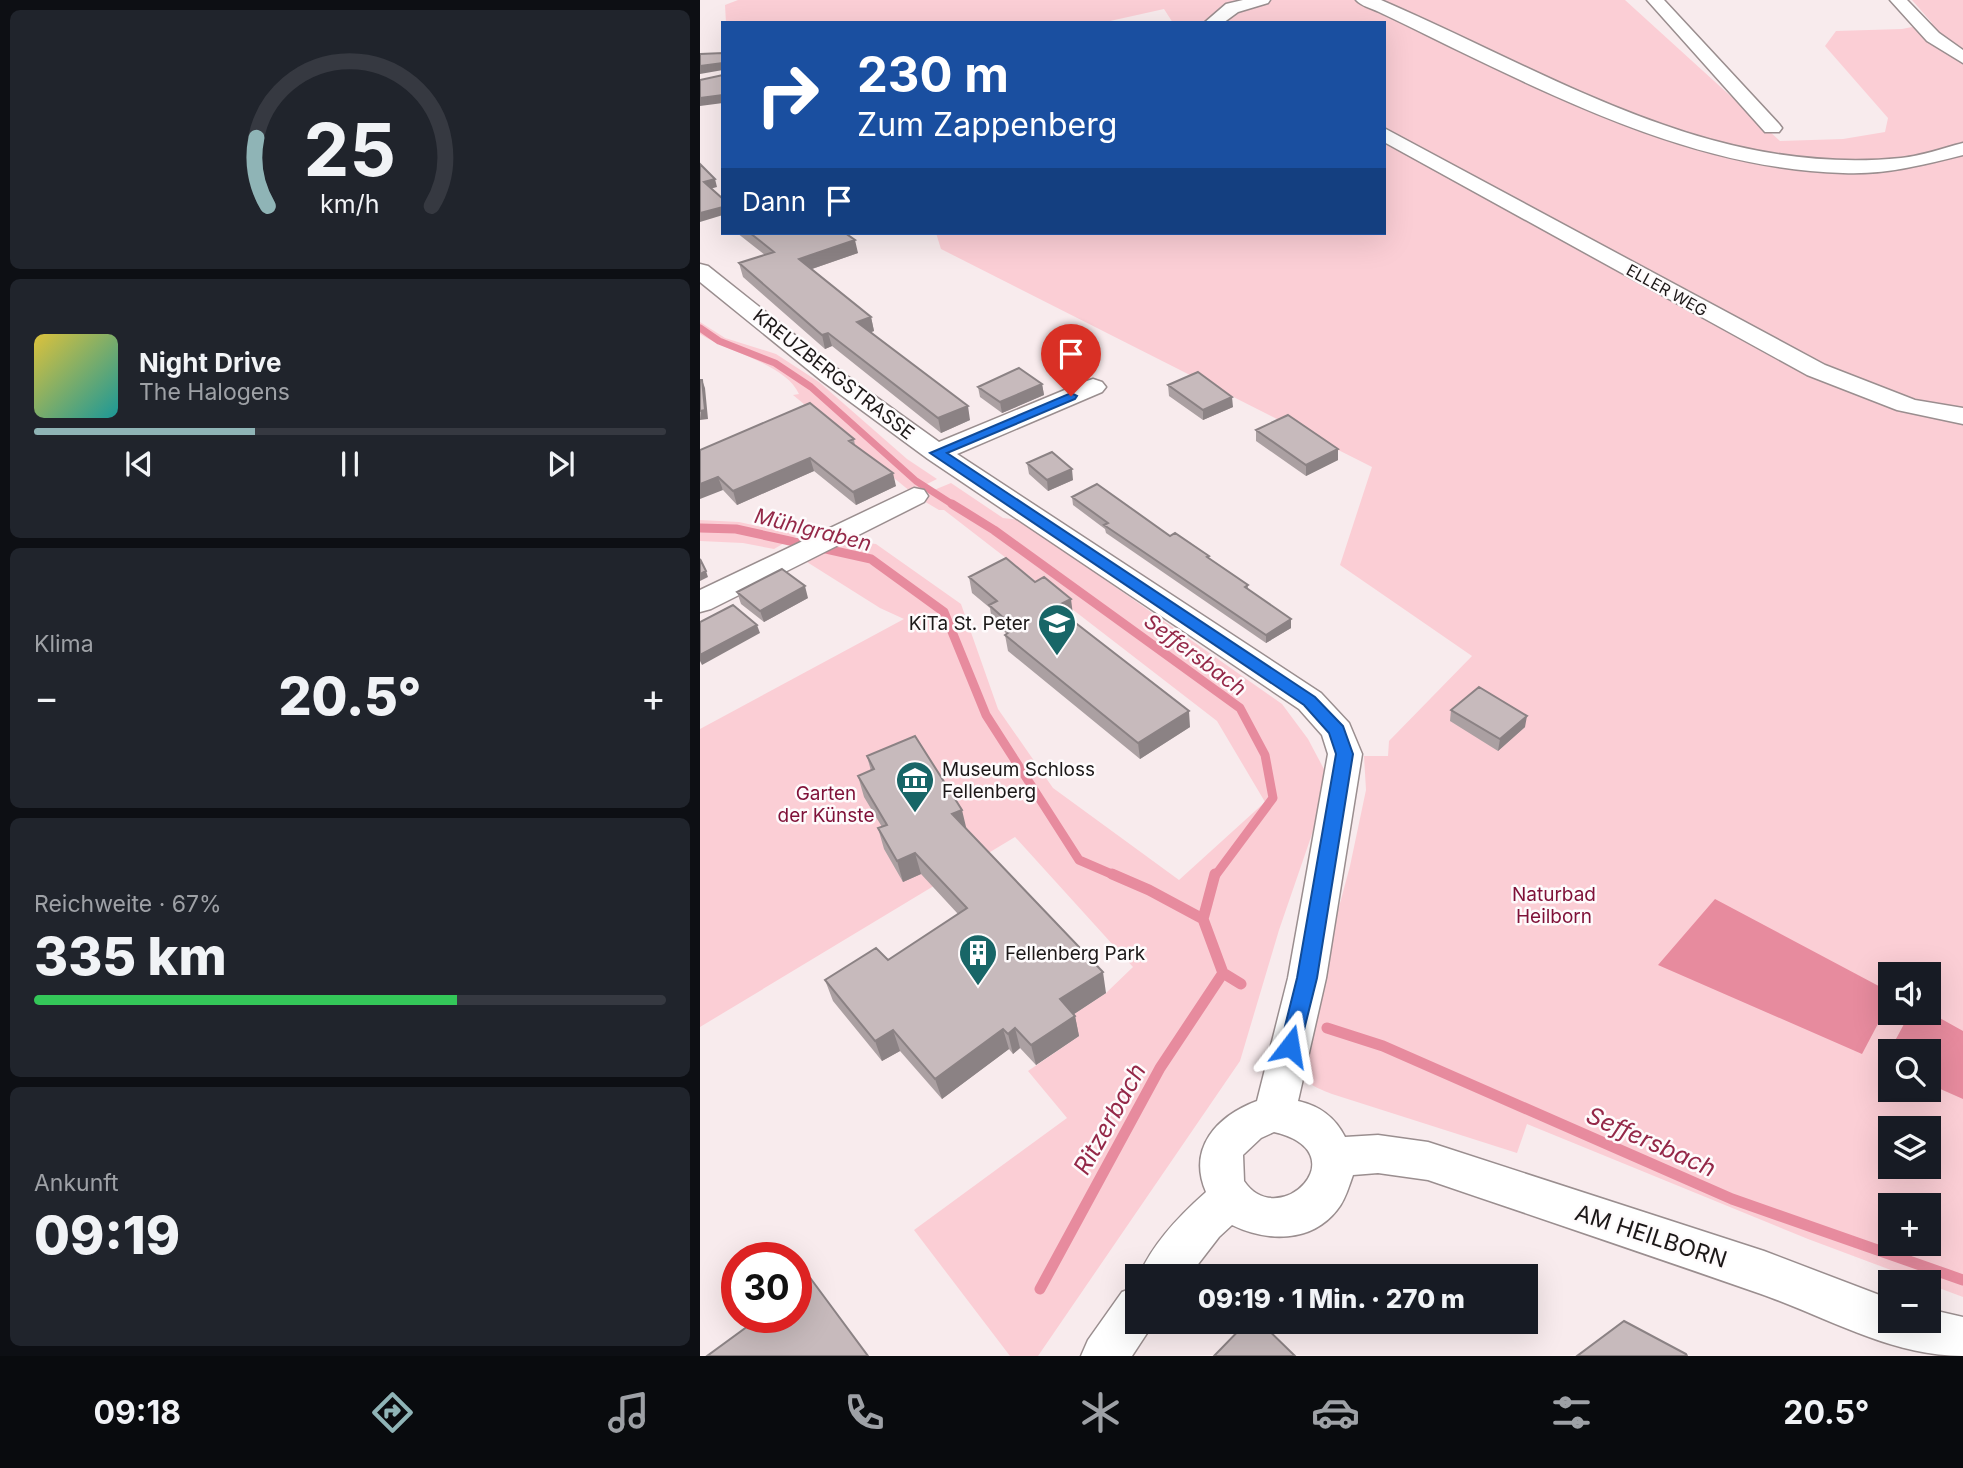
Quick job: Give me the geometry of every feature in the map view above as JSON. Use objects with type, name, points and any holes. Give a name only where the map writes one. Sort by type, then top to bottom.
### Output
[{"type":"street","points":[[1215,21],[1232,8],[1262,0]]},
{"type":"street","points":[[1364,0],[1558,91],[1680,138],[1786,163],[1837,167],[1893,164],[1963,149]]},
{"type":"street","points":[[1655,0],[1772,128]]},
{"type":"street","points":[[1898,0],[1933,37],[1963,58]]},
{"type":"street","name":"ELLER WEG","points":[[1386,135],[1816,370],[1861,390],[1906,405],[1963,416]]},
{"type":"street","name":"KREUZBERGSTRASSE","points":[[700,271],[831,376],[937,453],[1310,701],[1337,731],[1345,754],[1343,767],[1307,978],[1274,1114]]},
{"type":"street","points":[[937,453],[1093,387]]},
{"type":"street","points":[[700,602],[914,496]]},
{"type":"street","points":[[1274,1114],[1290,1115],[1312,1125],[1329,1142],[1334,1157],[1334,1173],[1329,1188],[1318,1202],[1304,1212],[1287,1217],[1269,1218],[1252,1214],[1230,1199],[1221,1174],[1222,1156],[1228,1141],[1240,1127],[1255,1118],[1274,1114]]},
{"type":"street","name":"AM HEILBORN","points":[[1334,1157],[1378,1154],[1428,1161],[1764,1273],[1896,1324],[1963,1340]]},
{"type":"street","points":[[1171,1264],[1204,1222],[1230,1199]]},
{"type":"street","points":[[1104,1356],[1125,1326]]},
{"type":"green space","name":"Naturbad Heilborn","points":[[738,0],[1625,0],[1780,141],[1843,139],[1885,132],[1888,118],[1825,46],[1836,31],[1902,29],[1932,23],[1912,0],[1963,0],[1963,1297],[1941,1289],[1941,1270],[1891,1270],[1527,1124],[1517,1153],[1332,1094],[1305,1079],[1298,1060],[1350,866],[1366,790],[1364,756],[1388,756],[1389,741],[1472,656],[1340,565],[1372,467],[941,249],[937,235],[1386,235],[1386,21],[1172,21],[1164,9],[1110,21],[726,21],[725,5]]},
{"type":"green space","points":[[700,322],[725,338],[776,354],[819,382],[907,459],[937,479],[911,492],[793,395],[799,394],[792,383],[781,374],[700,334]]},
{"type":"green space","name":"Garten der Künste","points":[[951,483],[1003,518],[1020,520],[1282,704],[1308,739],[1326,773],[1322,805],[1279,930],[1240,1061],[1038,1356],[1010,1356],[914,1230],[1067,1118],[1028,1071],[1079,1036],[1065,1020],[1106,993],[1133,967],[1015,837],[700,1027],[700,729],[904,619],[880,608],[799,557],[826,543],[850,541],[876,544],[961,604],[998,709],[1053,788],[1179,880],[1265,802],[1217,721],[944,510],[939,510],[917,497]]},
{"type":"green space","points":[[700,520],[739,522],[798,535],[774,549],[743,543],[700,541]]},
{"type":"shaded area","points":[[1715,899],[1878,986],[1878,1024],[1862,1054],[1658,965]]},
{"type":"shaded area","points":[[1941,1019],[1963,1031],[1963,1099],[1941,1089],[1941,1039],[1896,1039],[1904,1025],[1941,1025]]},
{"type":"building","points":[[721,53],[721,63],[700,66],[700,54]]},
{"type":"building","points":[[721,75],[721,95],[700,98],[700,80]]},
{"type":"building","points":[[700,164],[715,179],[704,182],[721,197],[721,208],[700,213]]},
{"type":"building","points":[[753,235],[848,235],[855,240],[799,259],[871,317],[857,322],[968,406],[938,418],[828,333],[822,335],[739,263],[774,252]]},
{"type":"building","points":[[1019,368],[1042,384],[1000,402],[978,387]]},
{"type":"building","points":[[1198,372],[1232,397],[1203,410],[1168,385]]},
{"type":"building","points":[[700,380],[705,410],[700,411]]},
{"type":"building","points":[[810,403],[854,439],[849,441],[893,473],[853,492],[810,458],[733,491],[718,477],[700,484],[700,450]]},
{"type":"building","points":[[1288,415],[1338,449],[1306,465],[1256,430]]},
{"type":"building","points":[[1052,452],[1072,469],[1047,480],[1027,463]]},
{"type":"building","points":[[1097,484],[1170,536],[1175,533],[1209,556],[1207,557],[1248,585],[1245,587],[1291,619],[1266,635],[1104,525],[1108,523],[1072,497]]},
{"type":"building","points":[[1006,558],[1035,582],[1044,577],[1071,599],[1055,607],[1189,711],[1138,743],[1005,635],[1015,628],[989,605],[997,601],[969,577]]},
{"type":"building","points":[[700,559],[706,571],[700,574]]},
{"type":"building","points":[[782,569],[805,586],[760,611],[737,592]]},
{"type":"building","points":[[733,605],[757,625],[700,655],[700,622]]},
{"type":"building","points":[[1479,687],[1527,716],[1500,739],[1451,710]]},
{"type":"building","name":"Fellenberg Park","points":[[915,736],[962,810],[952,814],[1103,972],[1060,999],[1075,1016],[1031,1045],[1015,1028],[1008,1034],[1003,1029],[935,1079],[893,1030],[875,1041],[825,980],[876,948],[888,960],[967,908],[915,853],[897,861],[878,828],[887,825],[858,776],[874,769],[867,756]]},
{"type":"building","points":[[812,1280],[868,1356],[707,1356],[738,1333],[812,1333]]},
{"type":"building","points":[[1624,1321],[1686,1354],[1687,1356],[1577,1356]]},
{"type":"building","points":[[1235,1334],[1272,1334],[1295,1356],[1214,1356]]},
{"type":"waterway","name":"Seffersbach","points":[[700,328],[719,341],[775,363],[811,387],[916,481],[955,506]]},
{"type":"waterway","name":"Seffersbach","points":[[952,504],[994,530],[1240,708],[1265,755],[1273,798],[1215,876]]},
{"type":"waterway","name":"Mühlgraben","points":[[700,528],[736,529],[871,559],[944,612],[986,715],[1079,860],[1116,876]]},
{"type":"waterway","name":"Mühlgraben","points":[[1112,874],[1203,919]]},
{"type":"waterway","name":"Seffersbach","points":[[1203,919],[1215,874]]},
{"type":"waterway","name":"Seffersbach","points":[[1203,919],[1223,973]]},
{"type":"waterway","name":"Ritzerbach","points":[[1040,1289],[1160,1068],[1223,973]]},
{"type":"waterway","name":"Seffersbach","points":[[1223,973],[1241,984]]},
{"type":"waterway","name":"Seffersbach","points":[[1327,1028],[1383,1046],[1732,1199],[1963,1280]]},
{"type":"place","name":"KiTa St. Peter","points":[[1057,657]]},
{"type":"place","name":"Museum Schloss Fellenberg","points":[[915,814]]},
{"type":"place","name":"Fellenberg Park","points":[[978,987]]},
{"type":"route","points":[[1071,396],[937,453],[1310,701],[1337,731],[1345,754],[1307,978],[1290,1046]]}]
